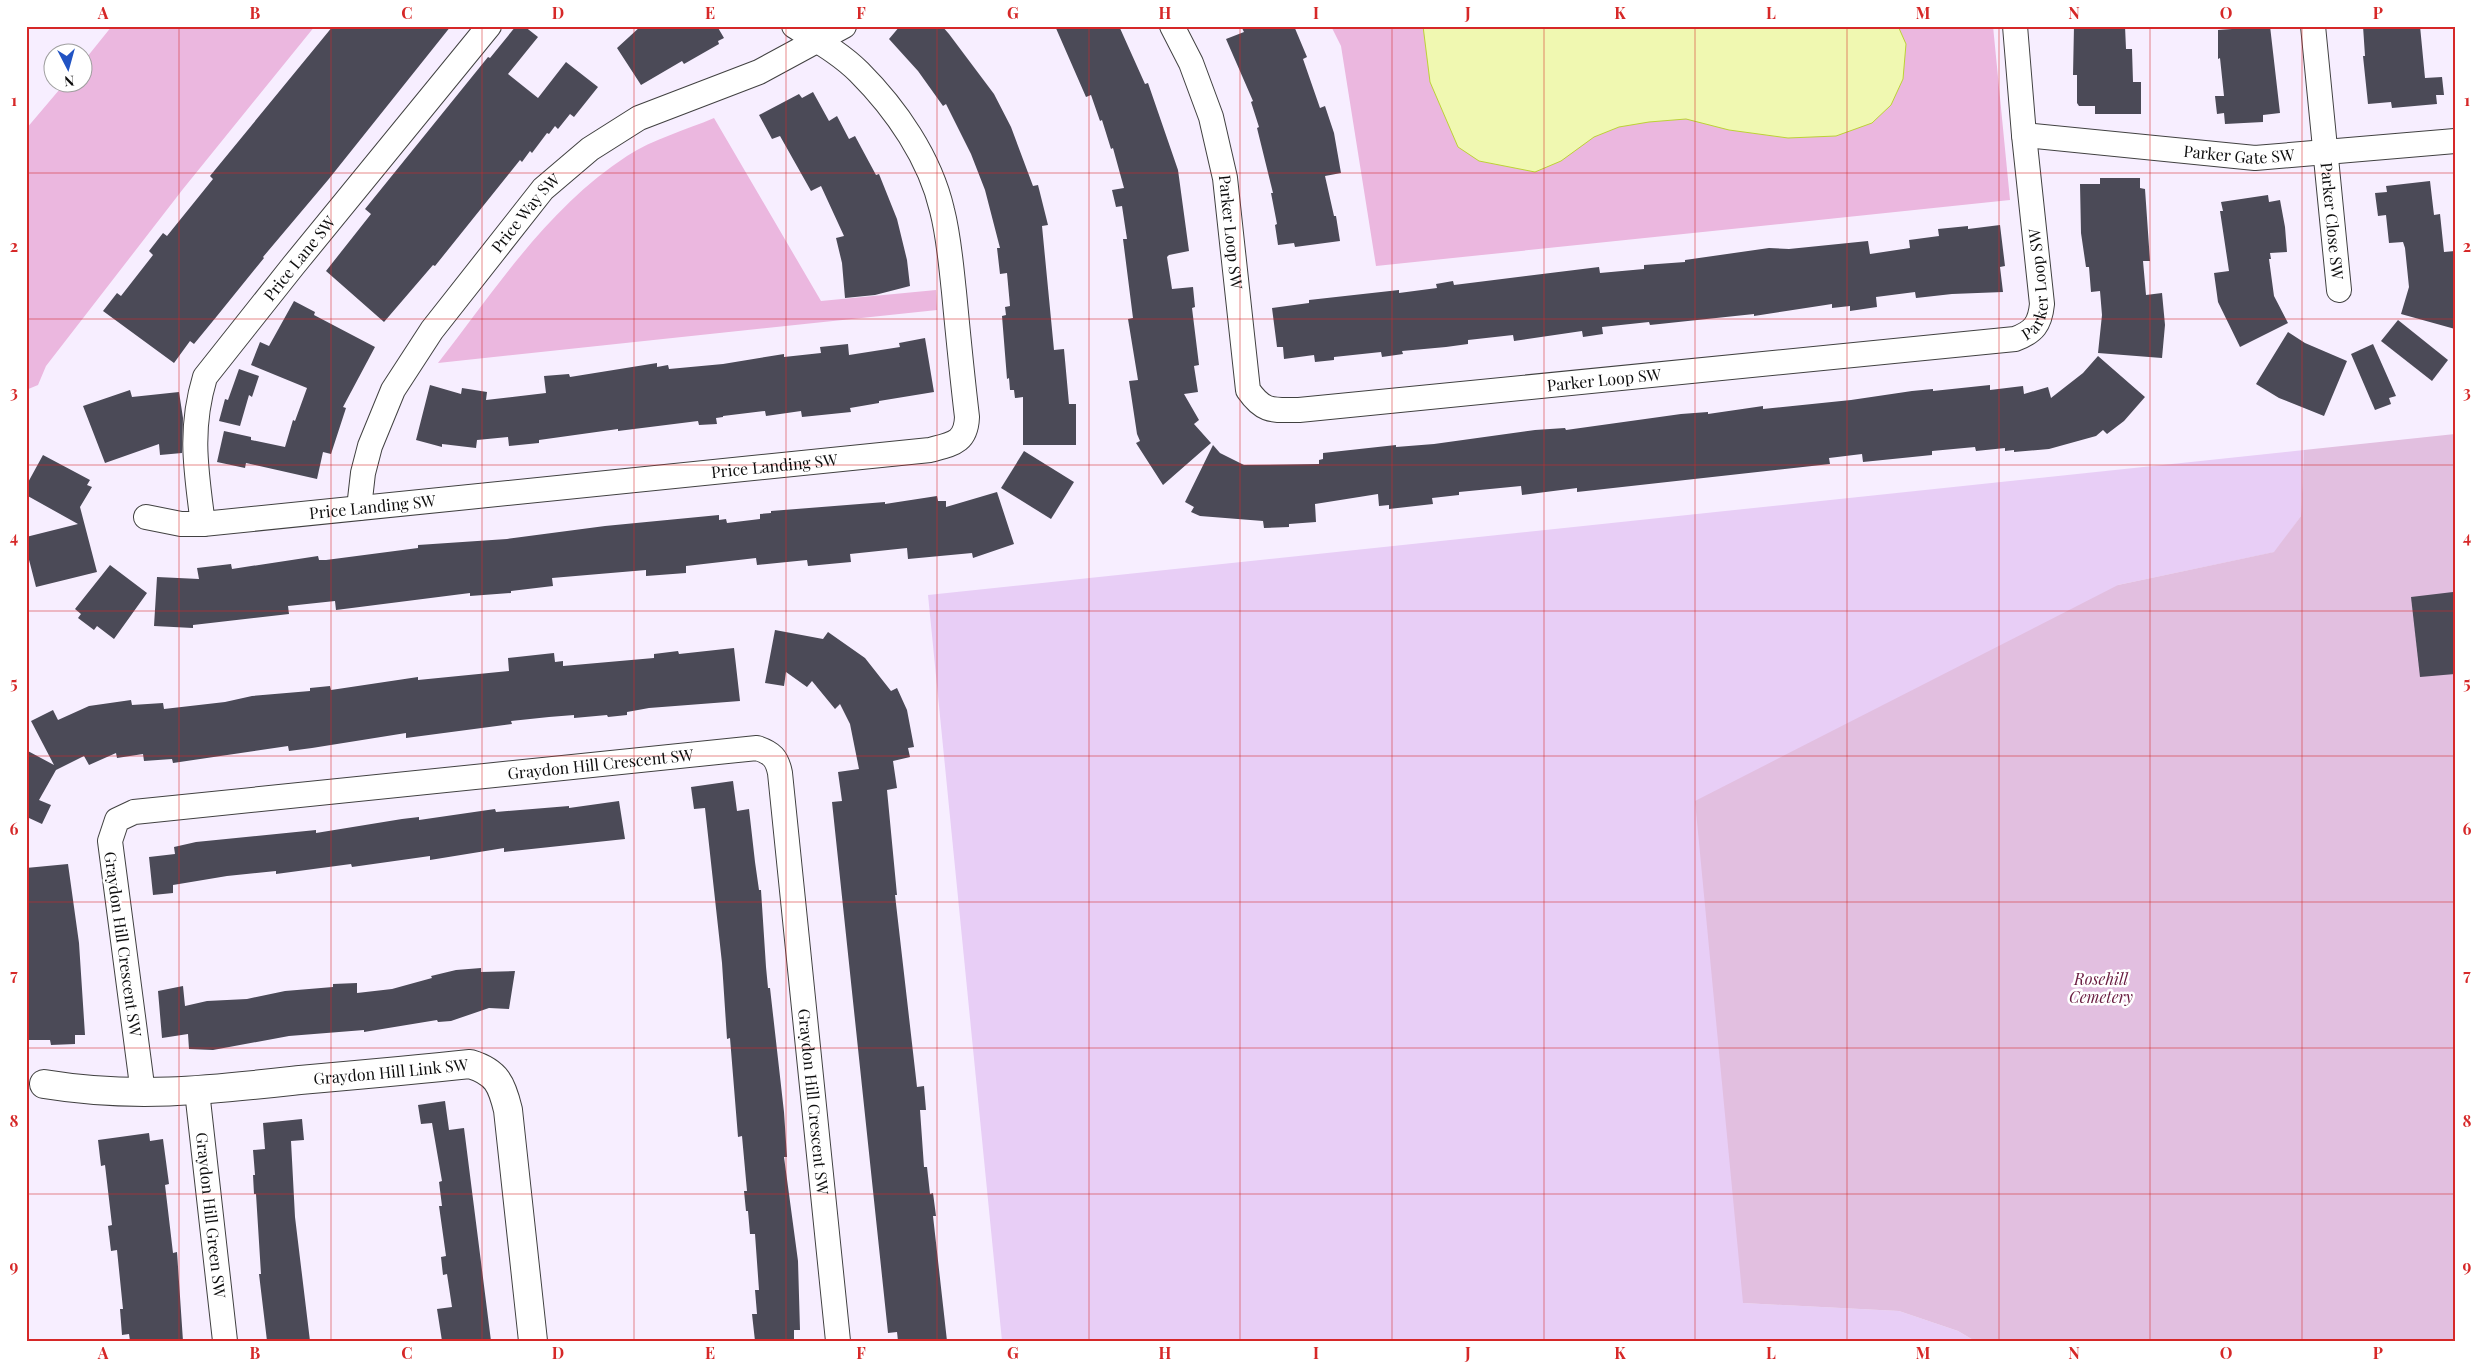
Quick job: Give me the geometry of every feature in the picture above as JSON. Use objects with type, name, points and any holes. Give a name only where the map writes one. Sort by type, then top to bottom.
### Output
[{"type":"street","name":"Price Lane SW","points":[[203,524],[193,441],[205,377],[292,266],[489,26]]},
{"type":"street","name":"Price Landing SW","points":[[146,517],[171,523],[203,524],[930,450],[960,440],[966,430],[963,380],[948,242],[942,208],[932,180],[918,149],[884,100],[858,71],[794,26]]},
{"type":"street","name":"Price Way SW","points":[[360,508],[363,473],[370,446],[393,390],[432,330],[543,189],[590,149],[639,118],[734,83],[819,42],[844,26]]},
{"type":"street","name":"Parker Loop SW","points":[[1172,26],[1191,63],[1211,117],[1225,178],[1248,390],[1257,403],[1272,410],[1300,410],[2015,339],[2026,335],[2035,329],[2040,320],[2042,304],[2024,135],[2015,26]]},
{"type":"street","name":"Parker Close SW","points":[[2313,26],[2339,290]]},
{"type":"street","name":"Parker Gate SW","points":[[2024,135],[2255,158],[2325,154],[2455,141]]},
{"type":"street","name":"Graydon Hill Crescent SW","points":[[143,1093],[110,841],[116,820],[124,815],[144,811],[757,748],[769,752],[777,760],[780,773],[838,1341]]},
{"type":"street","name":"Graydon Hill Link SW","points":[[44,1084],[99,1092],[143,1093],[197,1091],[470,1064],[485,1068],[496,1078],[504,1092],[508,1110],[533,1341]]},
{"type":"street","name":"Graydon Hill Green SW","points":[[197,1091],[225,1341]]},
{"type":"shaded area","points":[[112,26],[315,26],[183,189],[46,366],[38,385],[26,390],[26,129],[57,92],[92,92],[92,51]]},
{"type":"shaded area","points":[[1331,26],[1993,26],[2010,200],[1376,266],[1341,46]]},
{"type":"shaded area","points":[[1423,26],[1898,26],[1906,44],[1903,79],[1891,105],[1872,123],[1836,136],[1788,138],[1729,130],[1686,119],[1649,122],[1619,127],[1594,137],[1561,161],[1535,172],[1479,161],[1458,147],[1430,82]]},
{"type":"shaded area","points":[[714,118],[821,301],[936,290],[937,310],[438,363],[524,251],[572,200],[599,177],[637,150]]},
{"type":"shaded area","points":[[2304,450],[2301,516],[2275,552],[2118,585],[1743,1303],[1899,1311],[1958,1331],[1975,1341],[1002,1341],[928,595]]},
{"type":"green space","name":"Rosehill Cemetery","points":[[2455,434],[2455,1341],[1975,1341],[1958,1331],[1899,1311],[1743,1303],[1695,801],[2118,585],[2274,552],[2301,516],[2304,450]]},
{"type":"building","points":[[333,26],[451,26],[194,344],[190,341],[174,363],[103,311],[117,293],[121,296],[153,255],[149,251],[163,233],[167,236],[213,179],[210,176]]},
{"type":"building","points":[[516,26],[524,26],[538,37],[508,74],[538,98],[566,62],[598,87],[574,117],[570,114],[558,129],[555,126],[549,134],[547,133],[532,153],[530,151],[522,162],[520,160],[435,266],[433,265],[384,322],[326,271],[371,214],[365,209],[488,57],[490,58]]},
{"type":"building","points":[[641,26],[717,26],[724,38],[718,41],[719,44],[684,64],[682,61],[641,85],[617,48]]},
{"type":"building","points":[[900,26],[942,26],[949,34],[994,94],[1011,127],[1033,186],[1038,185],[1048,225],[1042,226],[1054,350],[1064,349],[1069,404],[1076,404],[1076,445],[1023,445],[1023,397],[1015,398],[1014,390],[1010,390],[1009,378],[1007,379],[1002,316],[1006,315],[1005,307],[1010,306],[1007,273],[1000,274],[997,248],[1000,248],[985,190],[971,154],[946,104],[943,106],[918,71],[889,39]]},
{"type":"building","points":[[1055,26],[1119,26],[1145,84],[1148,83],[1178,170],[1189,251],[1167,257],[1172,289],[1193,287],[1195,307],[1192,308],[1199,365],[1194,366],[1198,392],[1184,394],[1199,420],[1194,424],[1211,443],[1163,485],[1136,443],[1140,441],[1137,434],[1129,381],[1138,380],[1128,319],[1133,318],[1123,239],[1127,239],[1122,206],[1116,207],[1112,190],[1124,188],[1113,148],[1111,149],[1102,120],[1100,121],[1091,95],[1086,97]]},
{"type":"building","points":[[1241,26],[1294,26],[1307,57],[1303,59],[1320,108],[1325,106],[1334,133],[1341,173],[1325,176],[1334,216],[1336,216],[1340,241],[1295,247],[1294,243],[1278,245],[1275,225],[1277,224],[1271,193],[1273,193],[1257,128],[1259,127],[1251,102],[1253,101],[1226,39],[1244,32]]},
{"type":"building","points":[[2074,26],[2125,26],[2126,49],[2132,49],[2133,82],[2141,82],[2141,114],[2095,114],[2095,106],[2079,106],[2077,103],[2077,75],[2073,75]]},
{"type":"building","points":[[2246,26],[2270,26],[2280,113],[2263,115],[2263,122],[2225,124],[2224,113],[2217,114],[2215,96],[2224,96],[2220,58],[2218,59],[2218,30],[2246,28]]},
{"type":"building","points":[[2363,26],[2420,26],[2425,78],[2442,77],[2444,95],[2436,95],[2437,104],[2392,108],[2391,102],[2368,104],[2363,56],[2365,56]]},
{"type":"building","points":[[813,92],[829,121],[837,116],[849,139],[855,136],[876,175],[879,174],[897,219],[907,260],[910,286],[875,295],[845,298],[842,263],[836,238],[844,236],[821,186],[811,191],[780,136],[772,139],[759,115],[799,94],[802,98]]},
{"type":"building","points":[[2100,178],[2140,178],[2140,188],[2145,189],[2150,261],[2143,261],[2146,295],[2162,293],[2165,325],[2162,358],[2098,353],[2102,315],[2100,291],[2091,292],[2089,267],[2086,267],[2081,233],[2080,184],[2100,184]]},
{"type":"building","points":[[2430,181],[2434,215],[2440,214],[2444,252],[2455,251],[2455,329],[2401,314],[2409,287],[2405,248],[2403,242],[2389,243],[2386,215],[2378,216],[2375,193],[2387,192],[2386,186]]},
{"type":"building","points":[[2268,195],[2269,202],[2280,200],[2285,227],[2287,252],[2270,253],[2271,259],[2269,259],[2274,296],[2288,323],[2240,347],[2218,302],[2214,273],[2229,271],[2220,211],[2223,211],[2221,202]]},
{"type":"building","points":[[2000,225],[2005,266],[2000,267],[2003,292],[1952,294],[1916,298],[1915,292],[1876,297],[1877,307],[1850,311],[1850,306],[1832,308],[1832,304],[1754,316],[1754,314],[1650,325],[1649,322],[1602,327],[1603,334],[1583,337],[1582,331],[1514,341],[1513,335],[1468,340],[1468,344],[1402,351],[1403,354],[1382,357],[1381,352],[1334,357],[1334,360],[1315,362],[1314,355],[1284,359],[1283,347],[1277,347],[1272,308],[1309,303],[1309,300],[1399,290],[1399,293],[1437,288],[1436,284],[1453,281],[1454,285],[1599,267],[1600,273],[1644,269],[1644,265],[1685,262],[1685,260],[1769,248],[1789,249],[1868,241],[1870,254],[1910,248],[1909,240],[1939,236],[1938,229],[1968,226],[1968,229]]},
{"type":"building","points":[[294,301],[315,312],[314,315],[375,347],[343,407],[346,408],[331,454],[323,452],[317,479],[246,463],[245,468],[217,462],[224,431],[251,437],[251,440],[285,447],[293,420],[295,421],[307,388],[251,365],[260,342],[269,346]]},
{"type":"building","points":[[2398,320],[2448,360],[2432,381],[2381,341]]},
{"type":"building","points":[[2288,332],[2305,343],[2347,361],[2324,416],[2279,398],[2256,384]]},
{"type":"building","points":[[925,338],[934,392],[879,401],[879,403],[850,408],[851,412],[802,417],[801,411],[766,416],[765,411],[723,416],[716,418],[717,424],[699,425],[698,421],[618,431],[618,429],[539,440],[539,443],[509,446],[508,437],[477,440],[476,448],[442,444],[442,447],[416,440],[430,385],[461,394],[462,388],[487,392],[486,400],[546,393],[544,376],[569,374],[570,377],[657,363],[657,367],[668,365],[669,369],[723,364],[784,354],[784,357],[821,353],[820,347],[848,344],[849,355],[900,347],[899,343]]},
{"type":"building","points":[[2373,344],[2396,396],[2389,398],[2391,404],[2375,410],[2351,354]]},
{"type":"building","points":[[2098,356],[2145,397],[2124,421],[2107,434],[2103,430],[2096,436],[2049,449],[2014,452],[2014,450],[2005,451],[2005,448],[1976,451],[1975,447],[1932,451],[1932,455],[1863,462],[1862,454],[1829,458],[1830,464],[1577,492],[1577,488],[1522,495],[1521,486],[1459,492],[1459,495],[1432,498],[1433,504],[1389,509],[1389,505],[1379,506],[1378,494],[1315,504],[1316,522],[1289,524],[1289,527],[1264,528],[1263,521],[1200,516],[1191,512],[1194,507],[1185,502],[1213,445],[1220,453],[1244,465],[1319,464],[1319,460],[1323,459],[1323,453],[1396,445],[1396,447],[1434,444],[1535,430],[1565,428],[1566,430],[1681,414],[1708,412],[1708,414],[1763,406],[1763,409],[1933,389],[1933,391],[1990,385],[1990,390],[2023,386],[2024,394],[2048,387],[2051,398],[2083,373]]},
{"type":"building","points":[[239,369],[259,376],[252,397],[249,395],[240,426],[219,421],[225,399],[228,400]]},
{"type":"building","points":[[130,390],[132,397],[179,392],[183,418],[182,453],[160,455],[159,444],[105,463],[83,406]]},
{"type":"building","points":[[1024,451],[1074,482],[1051,519],[1001,488]]},
{"type":"building","points":[[43,455],[90,480],[87,485],[92,487],[80,507],[97,572],[36,587],[26,548],[26,537],[78,524],[26,495],[26,486]]},
{"type":"building","points":[[997,492],[1014,544],[973,558],[972,553],[908,559],[907,548],[850,554],[851,562],[808,566],[807,560],[757,565],[756,558],[686,566],[686,573],[646,576],[646,570],[552,578],[553,586],[511,591],[511,593],[470,596],[470,593],[336,610],[335,601],[288,606],[289,614],[193,625],[193,628],[154,626],[157,577],[199,579],[197,568],[231,564],[232,569],[318,556],[319,560],[326,560],[418,548],[418,545],[507,539],[605,526],[719,515],[719,520],[726,519],[727,523],[760,519],[760,514],[771,513],[771,511],[885,502],[885,504],[937,496],[938,501],[946,501],[946,507]]},
{"type":"building","points":[[110,565],[147,593],[114,639],[97,626],[94,630],[78,618],[81,614],[75,609]]},
{"type":"building","points":[[2453,592],[2455,674],[2420,677],[2411,597]]},
{"type":"building","points":[[775,630],[823,639],[828,632],[865,658],[891,691],[897,688],[907,710],[914,747],[908,748],[910,757],[893,761],[897,788],[887,790],[897,895],[895,895],[917,1087],[924,1086],[926,1110],[920,1110],[924,1167],[927,1167],[930,1194],[933,1193],[936,1216],[933,1216],[947,1341],[898,1341],[897,1332],[888,1333],[832,802],[842,801],[838,772],[859,769],[850,724],[840,704],[835,709],[812,681],[807,687],[786,672],[784,686],[765,683]]},
{"type":"building","points":[[734,648],[740,701],[649,708],[627,712],[627,715],[608,717],[607,715],[574,718],[574,715],[511,721],[512,724],[406,738],[406,733],[289,751],[288,746],[173,763],[172,759],[144,761],[143,754],[117,758],[116,753],[89,765],[84,756],[56,770],[39,800],[51,805],[42,824],[29,818],[26,824],[26,750],[54,765],[31,721],[53,710],[58,720],[89,706],[131,700],[132,705],[163,703],[164,709],[225,702],[252,696],[310,691],[310,688],[330,686],[331,690],[418,677],[418,680],[509,671],[508,658],[554,653],[555,662],[563,661],[563,666],[654,658],[654,654],[678,651],[679,654]]},
{"type":"building","points":[[733,781],[737,811],[749,809],[759,890],[761,890],[768,988],[770,988],[784,1112],[787,1157],[784,1157],[798,1261],[800,1330],[794,1330],[794,1341],[755,1341],[752,1314],[757,1314],[755,1290],[759,1290],[755,1234],[750,1234],[748,1211],[746,1211],[744,1191],[747,1191],[742,1136],[738,1137],[730,1038],[727,1039],[722,963],[705,808],[694,809],[691,787]]},
{"type":"building","points":[[619,801],[625,839],[504,852],[504,848],[430,860],[430,856],[352,867],[351,864],[276,874],[276,871],[227,876],[173,885],[173,893],[153,895],[149,857],[175,854],[174,847],[196,842],[316,830],[316,833],[402,819],[419,817],[419,820],[495,809],[496,812],[569,806],[569,808]]},
{"type":"building","points":[[68,864],[79,943],[85,1035],[75,1035],[75,1044],[51,1045],[50,1040],[26,1040],[26,868]]},
{"type":"building","points":[[481,968],[481,972],[515,971],[509,1009],[489,1008],[451,1021],[438,1022],[437,1020],[364,1032],[364,1030],[289,1036],[213,1050],[189,1049],[188,1034],[162,1038],[158,991],[183,986],[185,1006],[207,1001],[247,999],[285,991],[333,987],[333,984],[357,983],[357,993],[392,989],[456,970]]},
{"type":"building","points":[[445,1101],[449,1130],[464,1128],[491,1341],[442,1341],[437,1309],[452,1307],[447,1274],[443,1275],[441,1257],[446,1256],[439,1206],[442,1206],[439,1182],[442,1181],[432,1123],[421,1124],[418,1105]]},
{"type":"building","points":[[302,1119],[304,1140],[291,1141],[295,1217],[310,1341],[267,1341],[259,1274],[261,1274],[256,1194],[254,1194],[253,1150],[265,1149],[263,1123]]},
{"type":"building","points":[[149,1133],[150,1141],[163,1139],[169,1184],[165,1185],[173,1253],[177,1252],[183,1341],[130,1341],[129,1334],[122,1335],[120,1309],[123,1309],[117,1250],[111,1251],[108,1226],[112,1225],[105,1165],[101,1166],[98,1140]]}]
